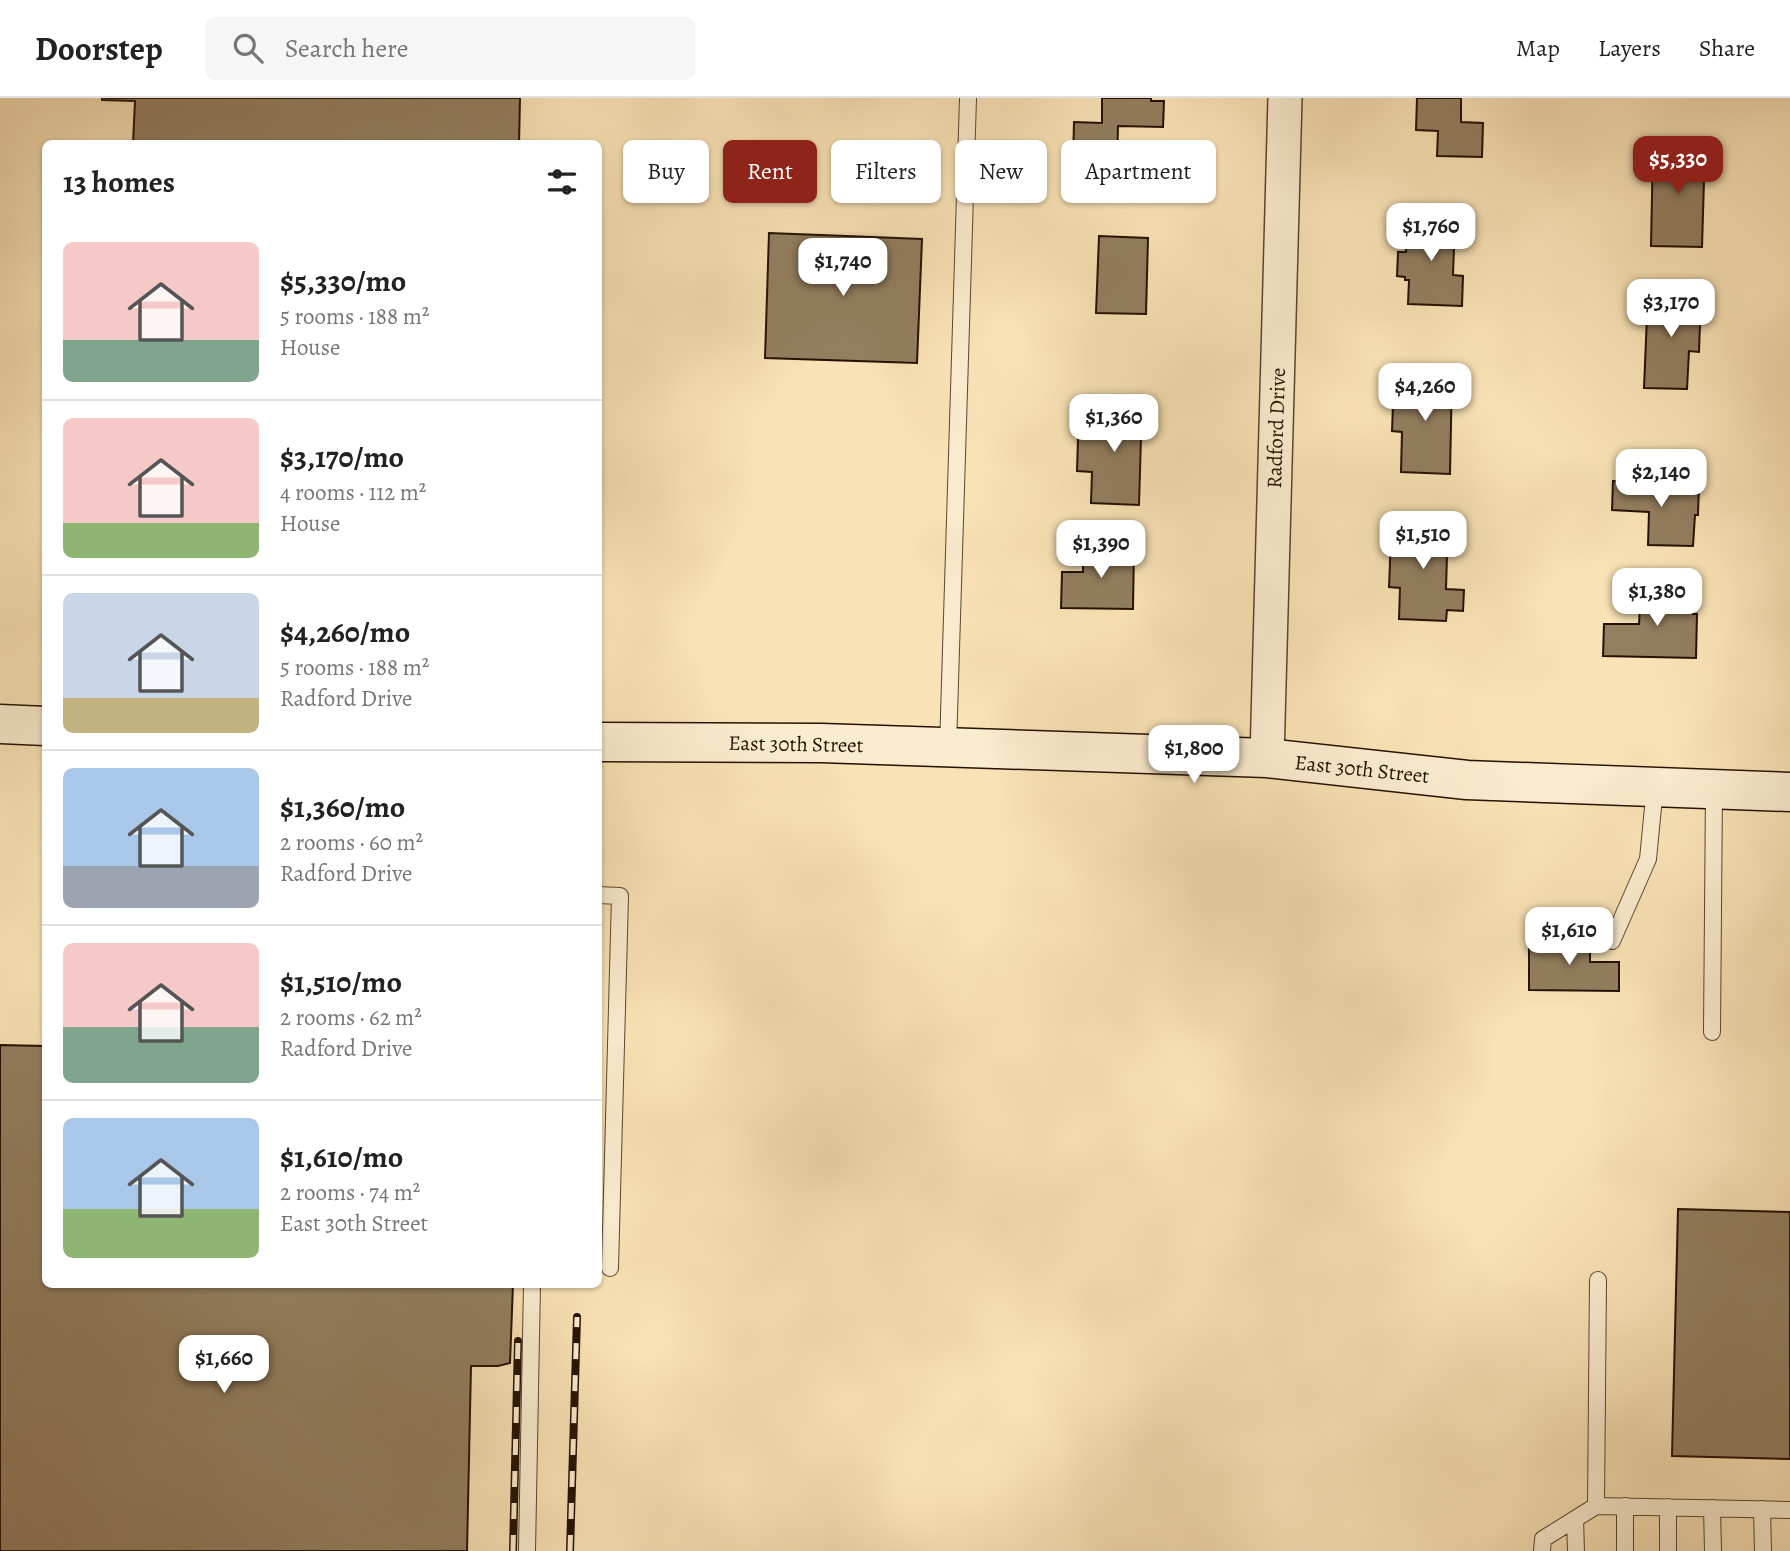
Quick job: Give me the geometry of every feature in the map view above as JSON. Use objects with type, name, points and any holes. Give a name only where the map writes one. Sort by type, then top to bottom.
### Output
[{"type":"main road","points":[[0,724],[42,726]]},
{"type":"main road","name":"East 30th Street","points":[[602,742],[821,743],[1267,758],[1467,780],[1790,792]]},
{"type":"street","name":"Radford Drive","points":[[1267,758],[1285,98]]},
{"type":"lane","points":[[948,747],[968,98]]},
{"type":"lane","points":[[1612,941],[1648,859],[1655,787]]},
{"type":"lane","points":[[1712,1032],[1714,790]]},
{"type":"lane","points":[[602,895],[620,896],[610,1268]]},
{"type":"lane","points":[[1596,1506],[1598,1280]]},
{"type":"lane","points":[[527,1551],[533,1288]]},
{"type":"lane","points":[[1542,1551],[1543,1539],[1596,1506],[1790,1510]]},
{"type":"lane","points":[[1625,1506],[1625,1551]]},
{"type":"lane","points":[[1668,1507],[1668,1551]]},
{"type":"lane","points":[[1712,1508],[1713,1551]]},
{"type":"lane","points":[[1762,1509],[1763,1551]]},
{"type":"lane","points":[[1575,1519],[1576,1551]]},
{"type":"building","points":[[520,98],[519,140],[133,140],[135,101],[102,100]]},
{"type":"building","points":[[1102,98],[1151,98],[1151,101],[1164,101],[1163,127],[1118,126],[1118,140],[1074,140],[1074,122],[1102,123]]},
{"type":"building","points":[[1417,98],[1461,98],[1461,122],[1483,123],[1482,157],[1437,156],[1438,131],[1416,130]]},
{"type":"building","points":[[1653,146],[1705,147],[1702,247],[1651,246]]},
{"type":"building","points":[[1407,217],[1455,219],[1453,275],[1463,276],[1462,306],[1408,304],[1409,280],[1397,276],[1398,252],[1406,252]]},
{"type":"building","points":[[769,233],[922,239],[917,363],[765,358]]},
{"type":"building","points":[[1099,236],[1148,238],[1146,314],[1096,313]]},
{"type":"building","points":[[1648,292],[1701,295],[1699,352],[1689,351],[1687,389],[1644,388]]},
{"type":"building","points":[[1401,373],[1452,374],[1450,474],[1401,472],[1402,432],[1392,431],[1393,405],[1400,405]]},
{"type":"building","points":[[1094,403],[1142,404],[1139,505],[1091,503],[1092,472],[1077,471],[1078,438],[1093,439]]},
{"type":"building","points":[[1613,481],[1699,484],[1693,546],[1648,545],[1649,512],[1612,510]]},
{"type":"building","points":[[1401,518],[1448,520],[1446,589],[1464,590],[1463,611],[1447,610],[1446,621],[1399,619],[1400,588],[1389,587],[1391,537],[1401,537]]},
{"type":"building","points":[[1083,547],[1134,548],[1133,609],[1061,608],[1062,572],[1083,572]]},
{"type":"building","points":[[1641,589],[1694,591],[1693,614],[1697,614],[1696,658],[1603,656],[1604,624],[1639,624]]},
{"type":"building","points":[[1529,939],[1590,940],[1590,962],[1619,962],[1619,991],[1529,990]]},
{"type":"building","points":[[0,1045],[42,1046],[42,1288],[513,1288],[510,1363],[471,1366],[467,1551],[0,1551]]},
{"type":"building","points":[[1678,1209],[1790,1212],[1790,1459],[1672,1456]]},
{"type":"railway","points":[[570,1551],[577,1317]]},
{"type":"railway","points":[[513,1551],[518,1341]]}]
